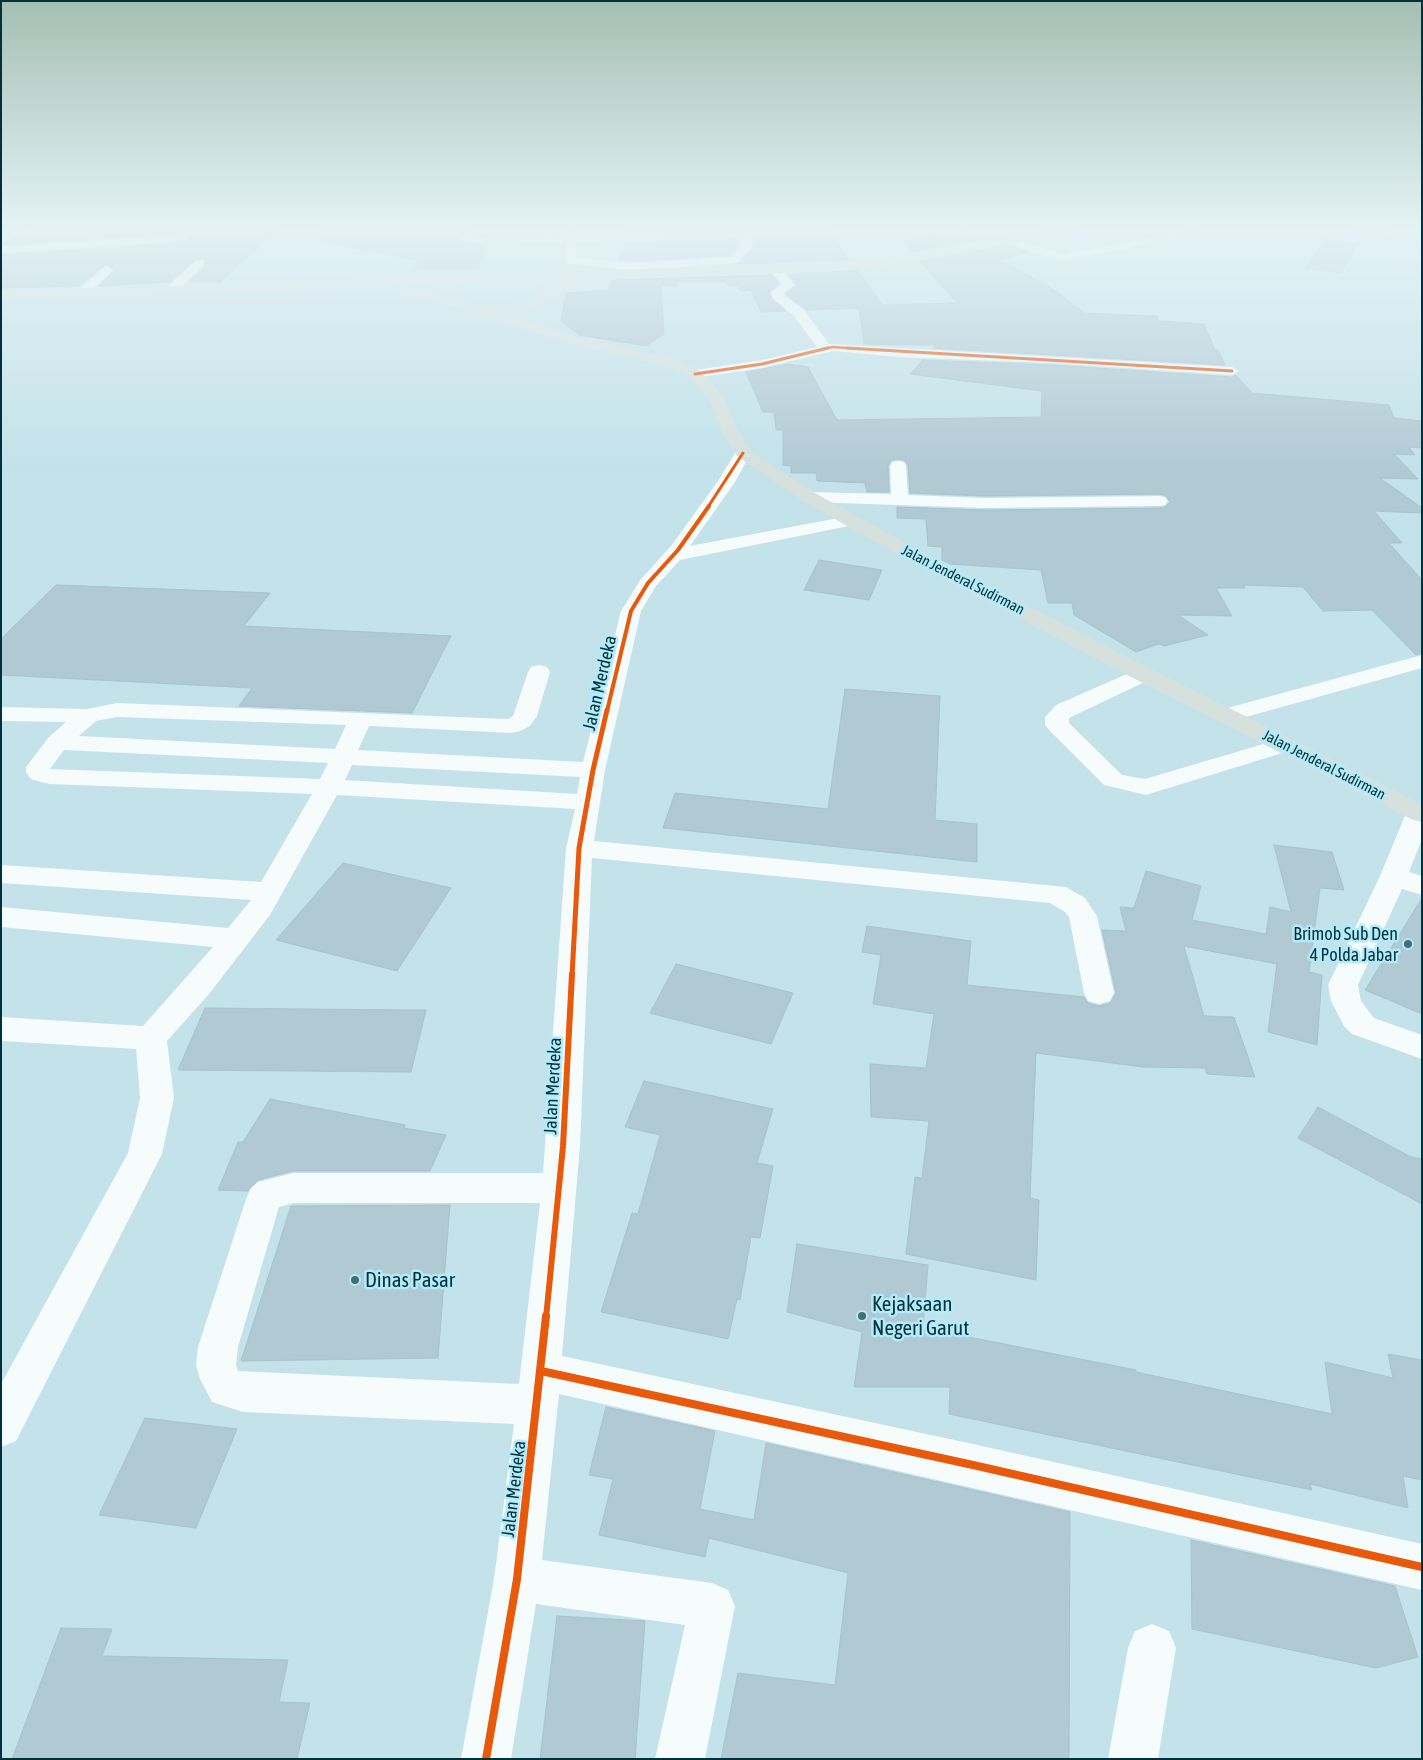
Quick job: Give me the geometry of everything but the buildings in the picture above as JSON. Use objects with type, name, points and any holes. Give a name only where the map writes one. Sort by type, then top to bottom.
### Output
[{"type":"main road","name":"Jalan Jenderal Sudirman","points":[[473,309],[567,338],[675,364],[695,374],[716,396],[728,427],[743,453],[809,497],[849,521],[1143,674],[1420,813]]},
{"type":"main road","points":[[476,310],[507,309]]},
{"type":"main road","points":[[533,309],[535,327]]},
{"type":"street","points":[[793,309],[799,314],[824,348]]},
{"type":"street","points":[[695,374],[762,364],[824,348],[1232,371]]},
{"type":"street","name":"Jalan Merdeka","points":[[486,1759],[517,1579],[539,1388],[564,1146],[579,848],[591,786],[631,611],[648,584],[674,555],[726,482],[743,453]]},
{"type":"street","points":[[898,466],[900,500]]},
{"type":"street","points":[[809,497],[984,503],[1159,501]]},
{"type":"street","points":[[674,555],[849,521]]},
{"type":"street","points":[[1228,715],[1422,661]]},
{"type":"street","points":[[1,714],[88,716],[117,710],[512,726],[522,721],[539,672]]},
{"type":"street","points":[[1143,674],[1064,710],[1057,717],[1057,724],[1113,780],[1129,786],[1146,787],[1284,745]]},
{"type":"street","points":[[88,716],[57,742],[38,767],[40,774],[50,777],[329,787],[591,786]]},
{"type":"street","points":[[1,1426],[145,1154],[157,1098],[151,1038],[198,986],[260,908],[329,787],[361,719]]},
{"type":"street","points":[[57,742],[342,756],[591,786]]},
{"type":"street","points":[[1420,813],[1394,876],[1343,985],[1346,1001],[1355,1018],[1363,1026],[1375,1032],[1422,1047]]},
{"type":"street","points":[[579,848],[1056,894],[1075,905],[1084,916],[1099,993]]},
{"type":"street","points":[[1,874],[269,892]]},
{"type":"street","points":[[1394,876],[1422,886]]},
{"type":"street","points":[[1,917],[235,939]]},
{"type":"street","points":[[1,1029],[151,1038]]},
{"type":"street","points":[[559,1188],[293,1188],[272,1193],[264,1199],[218,1348],[216,1365],[220,1379],[226,1388],[243,1392],[539,1388],[973,1464],[1422,1567]]},
{"type":"street","points":[[517,1579],[712,1606],[680,1759]]},
{"type":"street","points":[[1132,1759],[1152,1648]]},
{"type":"cycle path","points":[[695,374],[762,364],[833,347],[899,353],[1051,359],[1232,371]]},
{"type":"cycle path","points":[[486,1759],[517,1579],[541,1371],[563,1146],[579,848],[589,802],[593,770],[631,611],[648,583],[678,550],[726,482],[743,453]]},
{"type":"cycle path","points":[[541,1371],[973,1465],[1422,1567]]},
{"type":"place","name":"Brimob Sub Den 4 Polda Jabar","points":[[1408,944]]},
{"type":"place","name":"Dinas Pasar","points":[[355,1280]]},
{"type":"place","name":"Kejaksaan Negeri Garut","points":[[862,1316]]}]
